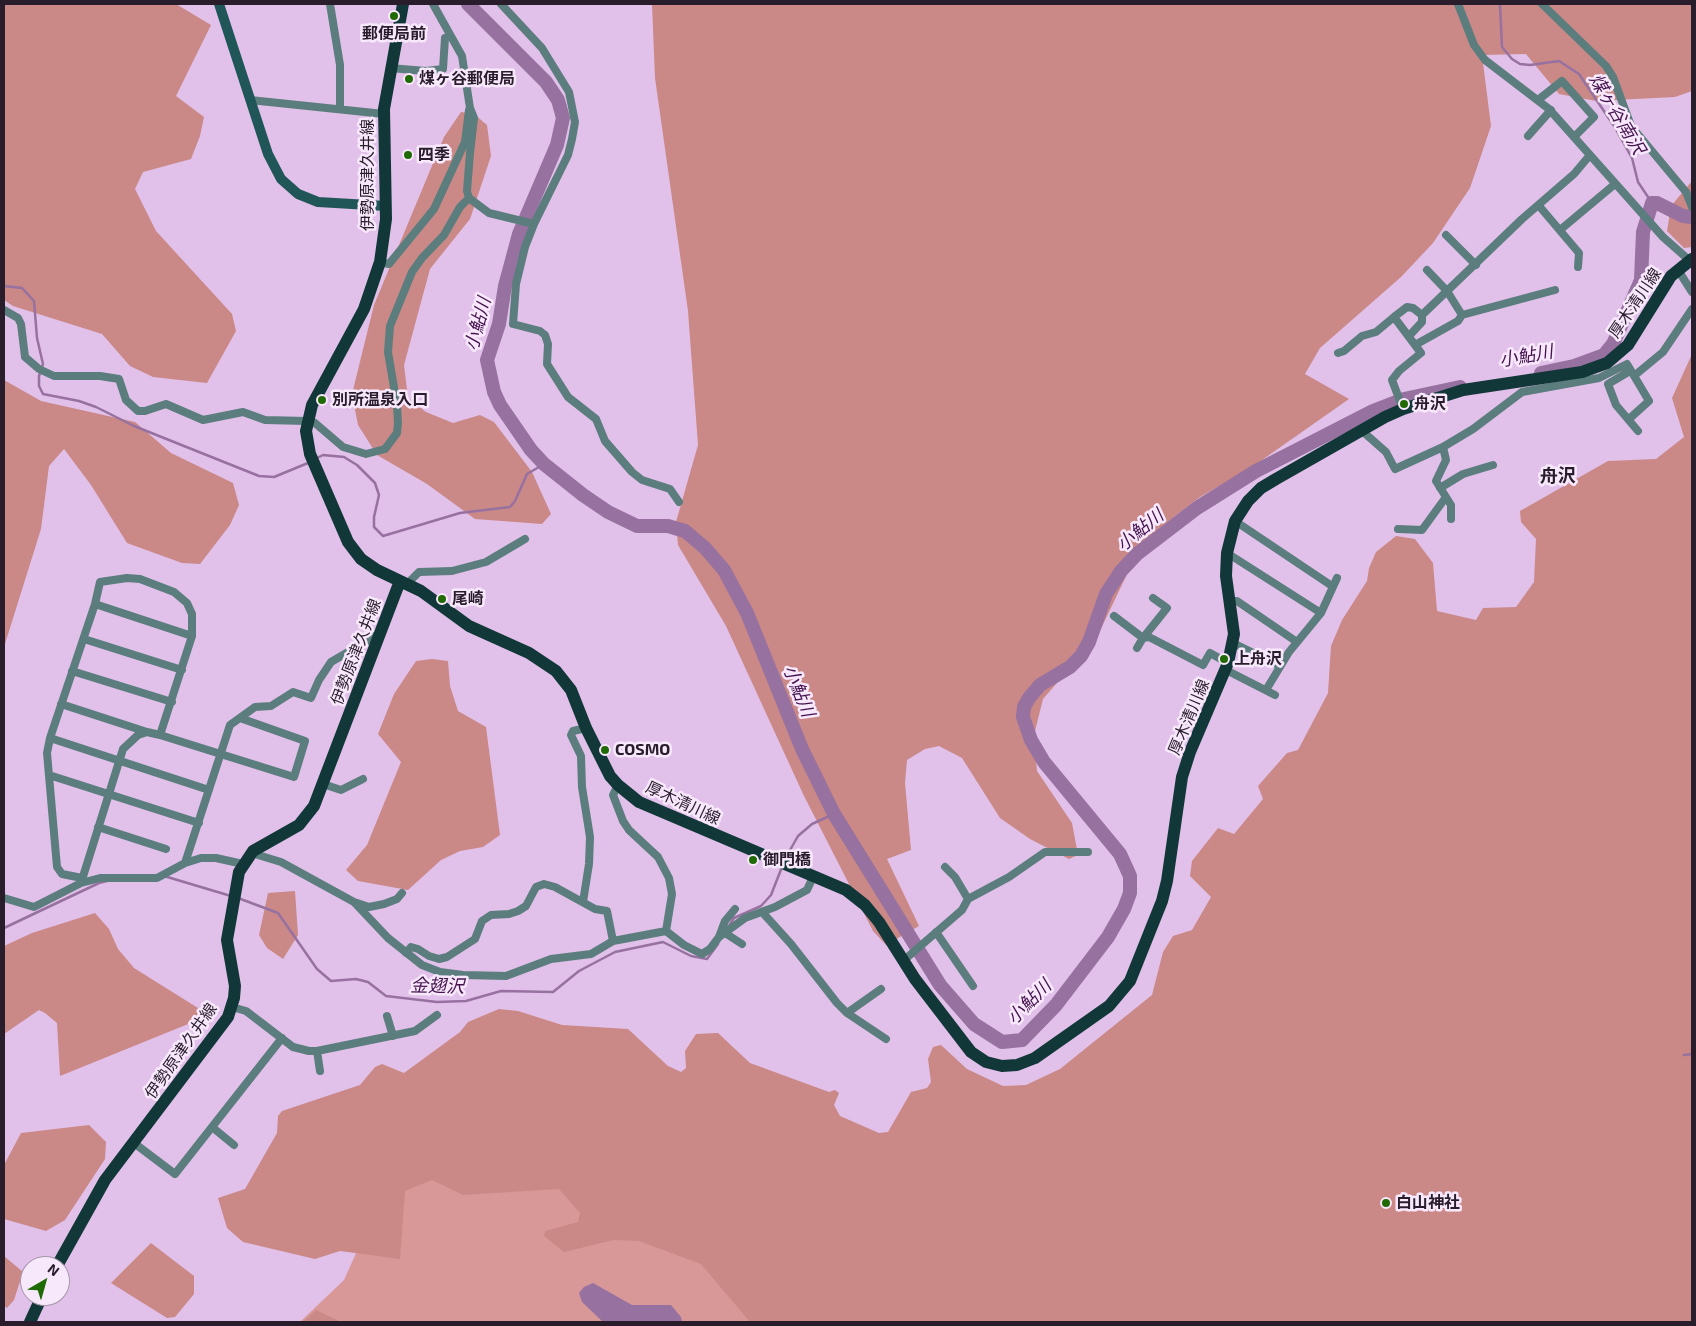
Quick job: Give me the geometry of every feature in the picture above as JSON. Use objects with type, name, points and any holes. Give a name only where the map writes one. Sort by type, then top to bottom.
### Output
[{"type":"main road","name":"伊勢原津久井線","points":[[62,1256],[96,1195],[220,1030],[232,1007],[235,986],[227,940],[239,872],[253,851],[299,825],[314,806],[381,633],[404,582],[370,566],[348,542],[310,454],[307,441],[307,421],[315,400],[364,309],[380,262],[385,231],[386,206],[384,114],[390,68],[403,4]]},
{"type":"main road","name":"厚木清川線","points":[[404,582],[421,591],[469,626],[529,653],[549,666],[571,690],[600,760],[618,786],[649,808],[846,890],[865,905],[907,957],[971,1052],[986,1062],[1002,1066],[1017,1065],[1035,1058],[1109,1006],[1130,981],[1162,900],[1167,881],[1182,777],[1190,752],[1227,666],[1233,643],[1226,576],[1227,553],[1235,520],[1248,501],[1260,488],[1402,406],[1462,390],[1583,377],[1607,363],[1624,349],[1657,297],[1678,270],[1691,260]]},
{"type":"main road","points":[[30,1322],[37,1306]]},
{"type":"street","points":[[219,4],[250,100],[273,164],[281,179],[293,191],[318,202],[386,206]]},
{"type":"street","points":[[330,4],[340,66],[340,109]]},
{"type":"street","points":[[433,4],[462,56],[470,108],[474,118],[467,191],[469,198],[484,210],[534,224]]},
{"type":"street","points":[[501,4],[542,48],[566,85],[574,107],[575,122],[568,155],[534,224],[525,247],[518,275],[513,324],[545,334],[548,344],[547,364],[568,397],[596,419],[605,441],[632,472],[642,480],[670,489],[679,502]]},
{"type":"street","points":[[1458,4],[1474,45],[1485,60],[1550,110],[1663,237],[1691,260]]},
{"type":"street","points":[[1542,4],[1606,66],[1613,77],[1631,126],[1689,198],[1692,207]]},
{"type":"street","points":[[390,68],[443,69],[445,38]]},
{"type":"street","points":[[1538,100],[1562,81],[1594,118],[1574,137]]},
{"type":"street","points":[[250,100],[384,114]]},
{"type":"street","points":[[380,262],[389,264],[434,209],[466,142],[470,108]]},
{"type":"street","points":[[1528,136],[1550,110]]},
{"type":"street","points":[[1409,336],[1422,322],[1422,315],[1522,219],[1540,207],[1574,174],[1590,155]]},
{"type":"street","points":[[1560,230],[1618,187]]},
{"type":"street","points":[[4,310],[18,318],[21,324],[25,357],[38,369],[54,376],[100,376],[119,379],[126,400],[138,411],[145,411],[166,404],[203,420],[243,412],[265,420],[307,421],[315,423],[343,447],[366,454],[377,453],[385,449],[393,441],[398,423],[398,405],[388,352],[393,316],[412,272],[422,258],[444,235],[460,207],[469,198]]},
{"type":"street","points":[[1540,207],[1579,253],[1578,267]]},
{"type":"street","points":[[1446,235],[1476,265]]},
{"type":"street","points":[[1427,270],[1447,291],[1462,315]]},
{"type":"street","points":[[1678,270],[1692,292]]},
{"type":"street","points":[[1415,345],[1458,320],[1462,315],[1555,290]]},
{"type":"street","points":[[1338,353],[1344,351],[1362,336],[1376,332],[1407,307],[1413,308],[1422,315]]},
{"type":"street","points":[[1638,431],[1616,404],[1608,384],[1632,373],[1663,352],[1692,309]]},
{"type":"street","points":[[1394,317],[1421,353],[1399,370],[1392,380],[1402,406]]},
{"type":"street","points":[[1361,430],[1386,452],[1395,469],[1443,447],[1473,429],[1522,392],[1583,377],[1599,378],[1627,364],[1649,401],[1629,419]]},
{"type":"street","points":[[1443,447],[1446,460],[1436,481],[1451,505],[1451,519]]},
{"type":"street","points":[[1440,488],[1463,474],[1493,465]]},
{"type":"street","points":[[1398,530],[1422,530],[1446,497]]},
{"type":"street","points":[[1235,520],[1332,586]]},
{"type":"street","points":[[404,582],[419,572],[452,571],[486,562],[525,539]]},
{"type":"street","points":[[1227,553],[1322,613]]},
{"type":"street","points":[[82,881],[62,874],[57,868],[47,753],[61,704],[96,604],[100,582],[127,578],[140,579],[181,597],[192,614],[192,636],[160,735]]},
{"type":"street","points":[[1266,690],[1297,642],[1322,613],[1337,578]]},
{"type":"street","points":[[1137,648],[1167,608],[1153,598]]},
{"type":"street","points":[[1230,601],[1237,601],[1297,642]]},
{"type":"street","points":[[96,604],[192,636]]},
{"type":"street","points":[[1114,616],[1143,638],[1149,637],[1203,665],[1210,653],[1227,666],[1275,695]]},
{"type":"street","points":[[185,863],[230,725],[255,707],[271,706],[293,692],[311,698],[319,680],[331,662],[381,633]]},
{"type":"street","points":[[84,639],[182,670]]},
{"type":"street","points":[[1233,643],[1280,666]]},
{"type":"street","points":[[72,671],[172,702]]},
{"type":"street","points":[[61,704],[294,777],[305,741],[240,718]]},
{"type":"street","points":[[583,902],[590,837],[582,787],[581,756],[572,735],[573,731],[586,728]]},
{"type":"street","points":[[82,881],[123,749],[129,742],[147,732]]},
{"type":"street","points":[[50,738],[209,790]]},
{"type":"street","points":[[49,775],[199,823]]},
{"type":"street","points":[[323,784],[341,790],[363,779]]},
{"type":"street","points":[[618,786],[613,795],[623,821],[629,830],[658,857],[669,878],[672,894],[666,931]]},
{"type":"street","points":[[98,827],[166,849]]},
{"type":"street","points":[[253,851],[258,855],[281,862],[354,902],[406,953],[422,965],[440,972],[506,976],[551,959],[592,954],[613,941],[666,931]]},
{"type":"street","points":[[907,957],[962,910],[968,899],[1009,877],[1045,852],[1088,852]]},
{"type":"street","points":[[4,898],[27,907],[34,907],[82,881],[100,878],[156,878],[185,863],[201,858],[216,858],[243,864]]},
{"type":"street","points":[[945,867],[955,877],[968,899]]},
{"type":"street","points":[[666,931],[684,946],[702,954],[710,949],[722,935],[746,918],[763,913],[807,890],[813,877]]},
{"type":"street","points":[[406,953],[412,947],[434,957],[447,957],[475,939],[482,921],[491,915],[509,914],[518,911],[526,906],[536,887],[544,884],[555,887],[595,909],[607,910],[613,941]]},
{"type":"street","points":[[354,902],[360,902],[369,907],[397,899],[402,893]]},
{"type":"street","points":[[722,935],[725,921],[735,909]]},
{"type":"street","points":[[763,913],[846,1013],[886,1039]]},
{"type":"street","points":[[935,933],[973,986]]},
{"type":"street","points":[[722,935],[742,944]]},
{"type":"street","points":[[846,1013],[881,988]]},
{"type":"street","points":[[232,1007],[246,1011],[293,1047],[317,1051],[415,1031],[438,1015]]},
{"type":"street","points":[[387,1016],[393,1036]]},
{"type":"street","points":[[134,1143],[175,1174],[282,1038]]},
{"type":"street","points":[[317,1051],[320,1071]]},
{"type":"street","points":[[212,1127],[234,1145]]},
{"type":"shaded area","points":[[4,4],[176,4],[211,25],[176,96],[204,117],[200,136],[191,159],[143,172],[135,189],[156,231],[232,314],[236,331],[207,383],[153,377],[130,366],[102,334],[13,306],[4,300]]},
{"type":"shaded area","points":[[652,4],[1692,4],[1692,91],[1675,97],[1596,101],[1559,94],[1526,54],[1482,55],[1491,126],[1470,188],[1433,243],[1401,277],[1320,348],[1305,374],[1349,399],[1252,467],[1200,497],[1170,520],[1140,547],[1097,637],[1043,699],[1034,735],[1037,771],[1072,823],[1078,855],[1069,859],[1030,839],[1000,818],[962,758],[939,746],[925,749],[907,760],[905,783],[911,850],[887,859],[919,926],[886,945],[873,931],[804,796],[726,626],[678,545],[676,522],[698,445],[688,311],[655,78]]},
{"type":"shaded area","points":[[461,112],[474,114],[487,125],[491,156],[470,219],[430,269],[404,365],[408,398],[426,412],[453,423],[480,415],[494,422],[532,472],[551,514],[542,524],[475,519],[427,484],[377,455],[358,425],[352,394],[374,305],[444,137]]},
{"type":"shaded area","points":[[1692,181],[1692,247],[1684,248],[1667,231],[1671,206]]},
{"type":"shaded area","points":[[1692,354],[1692,1322],[750,1322],[701,1264],[639,1241],[614,1240],[564,1252],[544,1236],[545,1231],[578,1222],[580,1213],[559,1189],[463,1195],[432,1180],[405,1191],[400,1259],[340,1251],[315,1259],[243,1242],[227,1228],[218,1198],[245,1189],[277,1133],[278,1116],[282,1111],[360,1085],[375,1067],[382,1064],[404,1073],[460,1032],[468,1022],[499,1009],[518,1011],[562,1025],[628,1029],[668,1066],[681,1072],[686,1068],[685,1051],[696,1034],[718,1033],[750,1063],[829,1092],[835,1090],[839,1093],[834,1105],[840,1116],[879,1133],[888,1132],[911,1092],[927,1088],[931,1082],[928,1059],[933,1047],[941,1045],[967,1069],[1003,1086],[1026,1085],[1060,1069],[1152,995],[1163,952],[1173,936],[1192,930],[1211,897],[1190,876],[1192,861],[1218,828],[1234,834],[1263,799],[1258,786],[1287,753],[1298,750],[1328,693],[1331,646],[1342,620],[1367,581],[1369,568],[1376,552],[1396,536],[1415,539],[1433,563],[1437,611],[1476,620],[1483,608],[1516,607],[1534,582],[1536,539],[1521,522],[1520,511],[1608,461],[1656,459],[1684,437],[1672,398]]},
{"type":"shaded area","points":[[4,380],[41,401],[135,422],[171,453],[233,483],[239,505],[230,525],[200,564],[182,563],[127,543],[91,485],[64,449],[49,466],[41,529],[4,647]]},
{"type":"shaded area","points":[[432,659],[448,661],[450,686],[458,711],[486,727],[500,835],[483,847],[460,851],[441,860],[408,890],[358,881],[346,870],[367,845],[401,762],[378,734],[394,694],[416,661]]},
{"type":"shaded area","points":[[295,891],[298,935],[283,959],[267,948],[259,935],[268,893]]},
{"type":"shaded area","points":[[95,913],[109,929],[118,949],[134,968],[198,1008],[198,1020],[60,1076],[57,1023],[45,1013],[39,1010],[4,1034],[4,946],[32,933]]},
{"type":"shaded area","points":[[584,1108],[790,1322],[300,1322],[344,1280],[398,1160]]},
{"type":"shaded area","points":[[89,1125],[106,1142],[105,1159],[65,1220],[46,1231],[4,1219],[4,1165],[21,1133]]},
{"type":"shaded area","points":[[151,1243],[194,1276],[194,1294],[175,1317],[167,1318],[111,1283]]},
{"type":"shaded area","points":[[4,1256],[20,1269],[20,1281],[14,1300],[7,1308],[4,1306]]},
{"type":"shaded area","points":[[593,1283],[632,1305],[671,1305],[681,1317],[682,1322],[603,1322],[582,1302],[579,1293],[584,1287]]},
{"type":"shaded area","points":[[316,1310],[341,1322],[303,1322]]},
{"type":"waterway","name":"小鮎川","points":[[468,4],[546,82],[558,100],[563,118],[557,145],[519,234],[505,286],[499,324],[487,360],[494,392],[500,405],[531,450],[544,464],[583,495],[608,512],[637,526],[668,526],[685,531],[705,548],[724,570],[747,613],[802,749],[834,814],[940,985],[974,1024],[1002,1042],[1022,1040],[1056,1005],[1108,937],[1124,909],[1130,893],[1130,876],[1120,854],[1044,762],[1031,740],[1023,717],[1024,707],[1029,698],[1040,685],[1070,667],[1081,656],[1089,642],[1106,594],[1121,571],[1137,554],[1197,508],[1256,471],[1373,411],[1404,399],[1460,387]]},
{"type":"waterway","name":"煤ヶ谷南沢","points":[[1500,4],[1502,47],[1512,59],[1520,64],[1530,65],[1559,61],[1579,74],[1614,126],[1632,158],[1638,182],[1652,203]]},
{"type":"waterway","name":"小鮎川","points":[[1541,373],[1574,366],[1604,355],[1613,344],[1641,280],[1643,232],[1652,203],[1657,203],[1683,216],[1692,217]]},
{"type":"waterway","points":[[4,286],[22,288],[34,301],[37,338],[43,364],[39,376],[39,386],[43,394],[79,401],[96,407],[134,426],[259,476],[274,477],[308,463]]},
{"type":"waterway","points":[[315,459],[323,455],[344,457],[357,465],[375,483],[379,495],[374,517],[374,527],[383,536],[460,513],[510,507],[515,501],[527,474],[544,464]]},
{"type":"waterway","name":"金翅沢","points":[[785,859],[798,836],[812,824],[834,814]]},
{"type":"waterway","name":"金翅沢","points":[[729,926],[734,918],[761,906],[771,895],[782,867]]},
{"type":"waterway","name":"金翅沢","points":[[164,876],[231,896]]},
{"type":"waterway","name":"金翅沢","points":[[4,928],[99,883],[107,881]]},
{"type":"waterway","name":"金翅沢","points":[[238,898],[278,913],[317,969],[331,981],[356,979],[368,982],[386,996],[437,1002],[466,1001],[501,991],[553,992],[579,971],[615,952],[663,942],[691,956],[707,959],[718,944]]},
{"type":"waterway","points":[[1684,1055],[1692,1054]]},
{"type":"place","name":"郵便局前","points":[[394,16]]},
{"type":"place","name":"煤ヶ谷郵便局","points":[[409,79]]},
{"type":"place","name":"四季","points":[[408,155]]},
{"type":"place","name":"別所温泉入口","points":[[322,400]]},
{"type":"place","name":"舟沢","points":[[1404,404]]},
{"type":"place","name":"尾崎","points":[[442,599]]},
{"type":"place","name":"上舟沢","points":[[1224,659]]},
{"type":"place","name":"COSMO","points":[[605,750]]},
{"type":"place","name":"御門橋","points":[[753,860]]},
{"type":"place","name":"白山神社","points":[[1386,1203]]},
{"type":"district","name":"舟沢","points":[[1558,476]]}]
